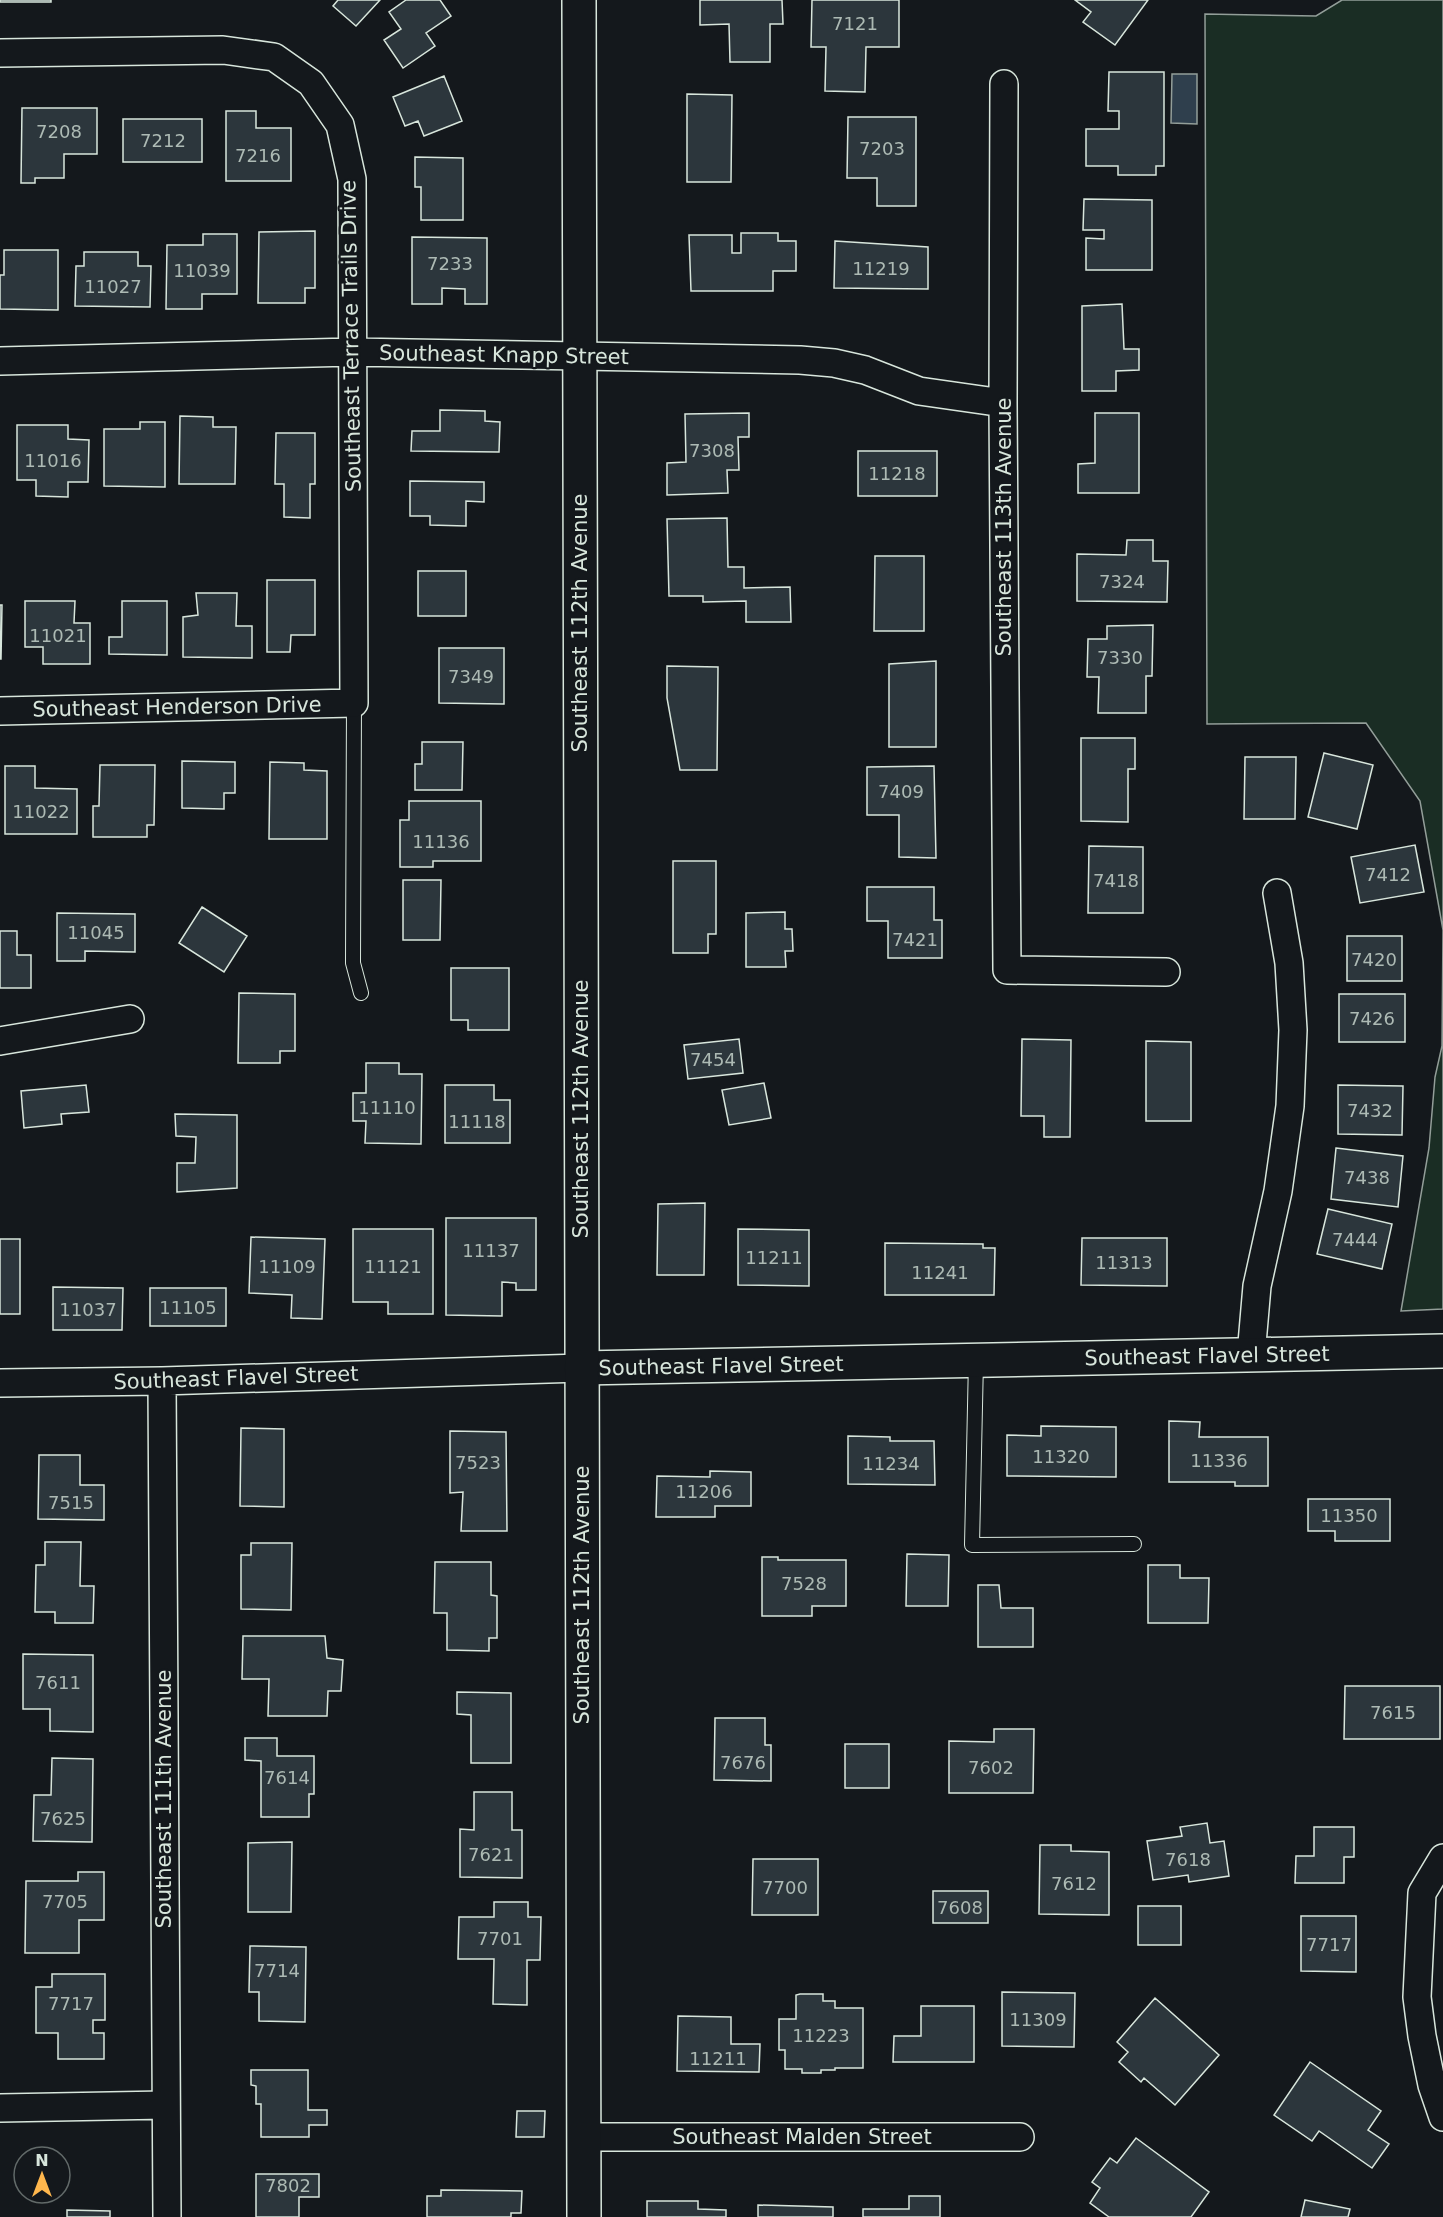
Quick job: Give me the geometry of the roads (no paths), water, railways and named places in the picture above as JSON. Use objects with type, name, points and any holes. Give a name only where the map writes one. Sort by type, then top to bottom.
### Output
[{"type":"main road","name":"Southeast 112th Avenue","points":[[579,0],[584,2217]]},
{"type":"main road","name":"Southeast Flavel Street","points":[[581,1368],[1443,1351]]},
{"type":"street","name":"Southeast Terrace Trails Drive","points":[[0,52],[223,50],[274,57],[311,83],[340,125],[352,180],[354,703]]},
{"type":"street","name":"Southeast 113th Avenue","points":[[1004,84],[1003,403],[1007,970],[1166,972]]},
{"type":"street","name":"Southeast Knapp Street","points":[[0,361],[352,352],[800,360],[834,363],[865,370],[919,391],[1003,403]]},
{"type":"street","name":"Southeast Henderson Drive","points":[[0,711],[354,703]]},
{"type":"street","points":[[1251,1355],[1257,1286],[1278,1191],[1290,1106],[1292,1019],[1289,963],[1278,893]]},
{"type":"street","points":[[0,1041],[130,1019]]},
{"type":"street","name":"Southeast Flavel Street","points":[[0,1383],[162,1381],[581,1368]]},
{"type":"street","name":"Southeast 111th Avenue","points":[[162,1381],[167,2217]]},
{"type":"street","points":[[1443,1858],[1422,1893],[1418,1997],[1422,2036],[1432,2085],[1443,2117]]},
{"type":"street","points":[[0,2108],[165,2105]]},
{"type":"street","name":"Southeast Malden Street","points":[[584,2136],[1020,2137]]},
{"type":"lane","points":[[354,703],[353,963],[362,993]]},
{"type":"lane","points":[[976,1360],[972,1545],[1134,1544]]},
{"type":"water","points":[[1172,74],[1197,74],[1197,124],[1171,123]]}]
